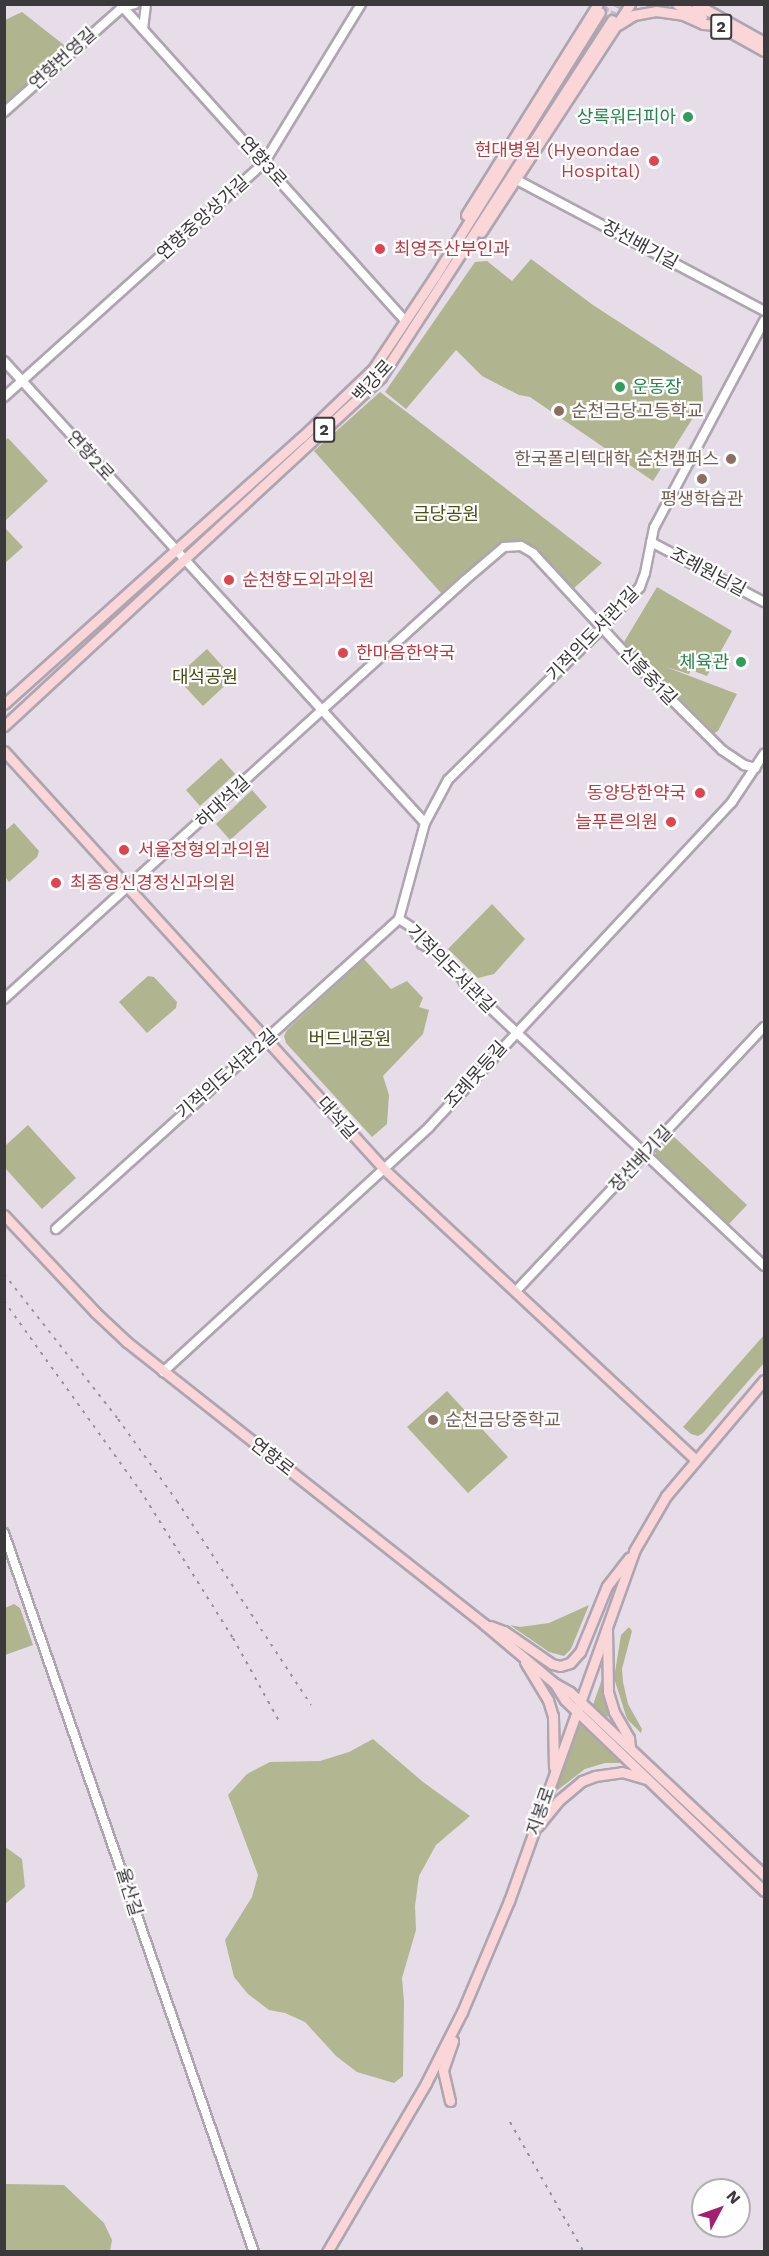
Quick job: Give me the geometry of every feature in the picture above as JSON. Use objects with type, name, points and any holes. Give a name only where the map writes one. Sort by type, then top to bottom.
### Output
[{"type":"main road","points":[[589,16],[590,4]]},
{"type":"main road","name":"2","points":[[439,279],[458,269],[615,22],[630,4]]},
{"type":"main road","name":"2","points":[[696,4],[765,51]]},
{"type":"main road","points":[[709,4],[718,21]]},
{"type":"main road","name":"2","points":[[681,5],[765,42]]},
{"type":"main road","points":[[598,7],[615,22]]},
{"type":"main road","name":"2","points":[[439,279],[441,257],[476,197],[589,16],[598,7]]},
{"type":"main road","name":"백강로","points":[[4,726],[381,377],[598,7]]},
{"type":"main road","name":"2","points":[[615,22],[634,15],[656,11],[683,15],[703,24],[718,21]]},
{"type":"main road","name":"백강로","points":[[4,704],[357,386],[385,353],[405,321],[439,279],[615,22]]},
{"type":"main road","name":"대석길","points":[[4,751],[385,1170],[696,1460]]},
{"type":"main road","name":"연향로","points":[[4,1215],[94,1312],[163,1372],[484,1624],[554,1683],[565,1700],[579,1706]]},
{"type":"main road","name":"지봉로","points":[[327,2252],[426,2084],[459,2019],[493,1942],[634,1551],[655,1514],[696,1460],[765,1380]]},
{"type":"main road","points":[[484,1624],[504,1631],[548,1662],[557,1666],[567,1665],[580,1652],[607,1586],[634,1551]]},
{"type":"main road","points":[[607,1626],[608,1692],[614,1712],[629,1738],[630,1747]]},
{"type":"main road","points":[[521,1655],[548,1700],[553,1716],[553,1774]]},
{"type":"main road","points":[[579,1706],[630,1747],[765,1875]]},
{"type":"main road","points":[[579,1706],[651,1781],[765,1891]]},
{"type":"main road","points":[[533,1833],[558,1801],[582,1781],[596,1776],[622,1772],[651,1781]]},
{"type":"main road","points":[[450,2101],[442,2070],[459,2019]]},
{"type":"street","name":"연향번영길","points":[[4,112],[123,5],[135,4]]},
{"type":"street","points":[[143,29],[146,4]]},
{"type":"street","name":"연향중앙상가길","points":[[4,397],[264,163],[361,4]]},
{"type":"street","name":"연향3로","points":[[123,5],[405,321]]},
{"type":"street","name":"장선배기길","points":[[515,179],[765,311]]},
{"type":"street","name":"기적의도서관1길","points":[[426,823],[437,795],[454,773],[602,628],[640,587],[654,528],[765,321]]},
{"type":"street","name":"연향2로","points":[[4,361],[176,551]]},
{"type":"street","name":"조례원님길","points":[[651,542],[765,603]]},
{"type":"street","name":"신흥중1길","points":[[464,581],[498,551],[521,546],[533,554],[722,750],[744,765],[756,768]]},
{"type":"street","points":[[176,551],[426,823]]},
{"type":"street","name":"하대석길","points":[[4,999],[129,888],[464,581]]},
{"type":"street","name":"조례못등길","points":[[163,1372],[385,1170],[429,1127],[732,801],[765,754]]},
{"type":"street","name":"기적의도서관길","points":[[426,823],[399,919],[413,928],[422,944],[437,952],[447,966],[458,972],[465,984],[515,1032],[765,1266]]},
{"type":"street","name":"기적의도서관2길","points":[[56,1229],[399,919]]},
{"type":"street","name":"장선배기길","points":[[516,1291],[765,1027]]},
{"type":"street","name":"율산길","points":[[4,1533],[254,2252]]},
{"type":"green space","points":[[22,12],[69,49],[5,107],[5,20]]},
{"type":"green space","points":[[531,259],[593,305],[702,376],[703,402],[653,481],[530,397],[519,395],[482,376],[456,350],[406,409],[385,392],[475,262],[487,261],[512,281]]},
{"type":"green space","name":"금당공원","points":[[380,392],[602,563],[573,589],[524,541],[501,543],[441,593],[314,451]]},
{"type":"green space","points":[[8,438],[48,481],[5,521],[4,441]]},
{"type":"green space","points":[[4,527],[23,547],[5,563],[4,563]]},
{"type":"green space","points":[[657,587],[732,631],[707,676],[691,670],[689,674],[666,667],[737,694],[718,731],[712,734],[624,642]]},
{"type":"green space","name":"대석공원","points":[[207,649],[233,678],[203,706],[176,677]]},
{"type":"green space","points":[[221,758],[235,774],[200,806],[186,790]]},
{"type":"green space","points":[[252,790],[267,807],[230,840],[216,824]]},
{"type":"green space","points":[[14,823],[39,851],[37,857],[9,882],[5,877],[5,831]]},
{"type":"green space","points":[[492,904],[525,939],[494,974],[478,978],[448,949]]},
{"type":"green space","name":"버드내공원","points":[[364,959],[391,989],[407,981],[423,998],[419,1007],[429,1010],[423,1034],[383,1076],[389,1095],[387,1124],[372,1137],[286,1043],[284,1036],[287,1030]]},
{"type":"green space","points":[[148,976],[154,977],[177,1002],[176,1008],[147,1033],[119,1002]]},
{"type":"green space","points":[[28,1125],[76,1178],[42,1209],[5,1168],[5,1146]]},
{"type":"green space","points":[[671,1134],[747,1205],[728,1225],[655,1159],[656,1149]]},
{"type":"green space","points":[[764,1335],[764,1363],[703,1433],[698,1436],[691,1434],[683,1427]]},
{"type":"green space","points":[[447,1391],[508,1457],[468,1493],[407,1427]]},
{"type":"green space","points":[[14,1604],[20,1608],[33,1645],[5,1655],[5,1608]]},
{"type":"green space","points":[[589,1605],[571,1649],[564,1656],[549,1652],[510,1625],[520,1627],[549,1623]]},
{"type":"green space","points":[[629,1627],[632,1631],[622,1669],[623,1682],[628,1704],[642,1729],[641,1733],[627,1719],[614,1678],[621,1635]]},
{"type":"green space","points":[[602,1679],[602,1694],[609,1715],[607,1717],[593,1705]]},
{"type":"green space","points":[[580,1724],[621,1763],[605,1763],[585,1769],[555,1792]]},
{"type":"green space","points":[[373,1739],[423,1782],[470,1816],[436,1845],[419,1876],[415,1906],[416,1930],[402,1978],[403,2076],[394,2083],[357,2072],[336,2056],[305,2022],[285,2013],[269,2010],[248,1994],[234,1977],[225,1940],[252,1897],[258,1875],[228,1795],[247,1774],[270,1762],[320,1761],[349,1752]]},
{"type":"green space","points":[[4,1846],[22,1859],[25,1887],[5,1904]]},
{"type":"green space","points":[[5,2184],[64,2185],[104,2223],[112,2240],[110,2251],[5,2251]]},
{"type":"tunnel","points":[[600,12],[609,4]]},
{"type":"tunnel","points":[[612,20],[619,4]]},
{"type":"railway","points":[[4,1274],[118,1419],[177,1501],[311,1705]]},
{"type":"railway","points":[[4,1301],[140,1490],[233,1638],[279,1721]]},
{"type":"railway","points":[[510,2122],[584,2252]]},
{"type":"place","name":"상록워터피아","points":[[688,117]]},
{"type":"place","name":"현대병원 (Hyeondae Hospital)","points":[[654,161]]},
{"type":"place","name":"최영주산부인과","points":[[380,249]]},
{"type":"place","name":"운동장","points":[[620,387]]},
{"type":"place","name":"순천금당고등학교","points":[[559,411]]},
{"type":"place","name":"한국폴리텍대학 순천캠퍼스","points":[[731,459]]},
{"type":"place","name":"평생학습관","points":[[702,479]]},
{"type":"place","name":"순천향도외과의원","points":[[229,580]]},
{"type":"place","name":"한마음한약국","points":[[343,653]]},
{"type":"place","name":"체육관","points":[[741,662]]},
{"type":"place","name":"동양당한약국","points":[[700,793]]},
{"type":"place","name":"늘푸른의원","points":[[671,822]]},
{"type":"place","name":"서울정형외과의원","points":[[124,850]]},
{"type":"place","name":"최종영신경정신과의원","points":[[56,883]]},
{"type":"place","name":"순천금당중학교","points":[[433,1420]]}]
